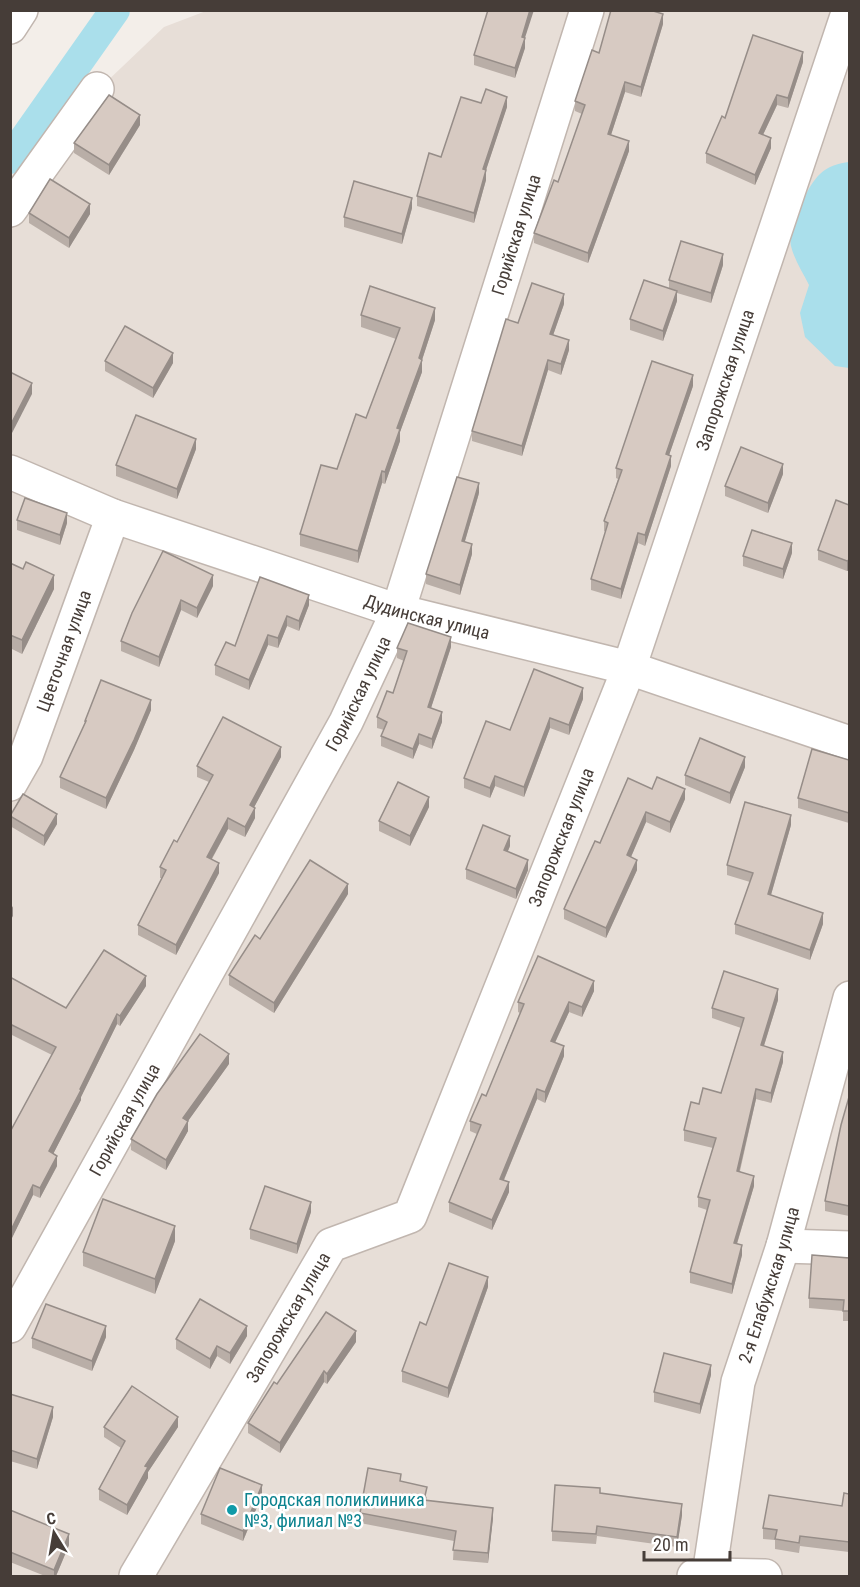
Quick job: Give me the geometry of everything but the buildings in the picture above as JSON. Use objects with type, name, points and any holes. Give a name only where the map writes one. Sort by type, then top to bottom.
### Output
[{"type":"street","points":[[10,27],[21,10]]},
{"type":"street","name":"Горийская улица","points":[[10,1326],[346,722],[398,611],[586,10]]},
{"type":"street","name":"Запорожская улица","points":[[136,1576],[331,1245],[410,1216],[629,668],[849,10]]},
{"type":"street","points":[[10,210],[97,89]]},
{"type":"street","name":"Дудинская улица","points":[[10,472],[113,516],[398,611],[629,668],[849,743]]},
{"type":"street","name":"Цветочная улица","points":[[10,784],[26,756],[113,516]]},
{"type":"street","name":"2-я Елабужская улица","points":[[701,1576],[738,1382],[783,1246],[849,998]]},
{"type":"street","points":[[783,1246],[849,1248]]},
{"type":"street","points":[[701,1576],[765,1576]]},
{"type":"shaded area","points":[[206,11],[849,11],[849,1576],[11,1576],[11,205],[80,107],[164,27]]},
{"type":"water","points":[[849,162],[849,368],[835,366],[805,337],[800,313],[809,285],[794,256],[791,239],[799,208],[815,180],[830,167]]},
{"type":"waterway","points":[[10,159],[115,10]]},
{"type":"place","name":"Городская поликлиника №3, филиал №3","points":[[232,1510]]}]
